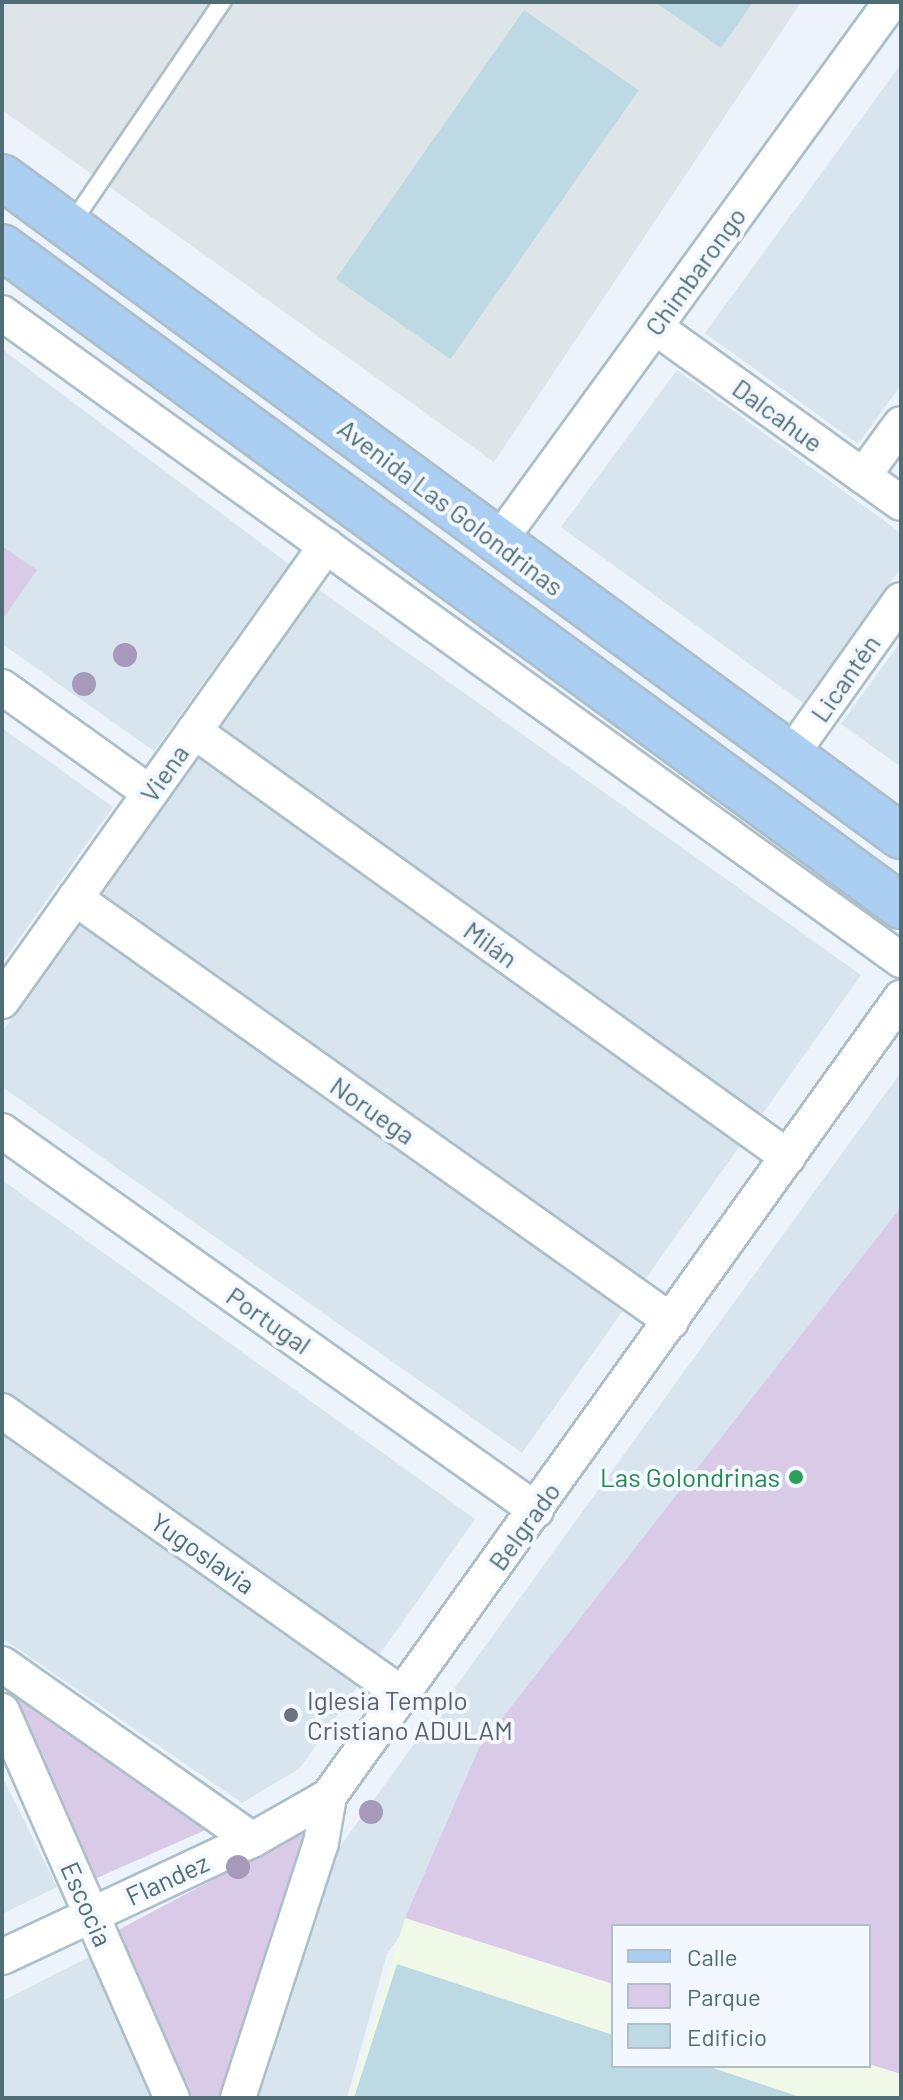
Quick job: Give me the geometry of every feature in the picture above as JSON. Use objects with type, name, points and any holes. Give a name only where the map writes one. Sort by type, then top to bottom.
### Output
[{"type":"main road","name":"Avenida Las Golondrinas","points":[[2,177],[37,209],[499,541],[901,836]]},
{"type":"main road","name":"Avenida Las Golondrinas","points":[[2,247],[901,906]]},
{"type":"street","name":"Chimbarongo","points":[[499,541],[891,2]]},
{"type":"street","points":[[2,313],[901,960]]},
{"type":"street","name":"Dalcahue","points":[[655,327],[901,503]]},
{"type":"street","points":[[863,476],[901,424]]},
{"type":"street","name":"Viena","points":[[2,1001],[326,546]]},
{"type":"street","name":"Licantén","points":[[790,756],[901,600]]},
{"type":"street","points":[[2,687],[150,793]]},
{"type":"street","name":"Milán","points":[[194,731],[788,1157]]},
{"type":"street","name":"Noruega","points":[[75,898],[671,1321]]},
{"type":"street","name":"Belgrado","points":[[238,2098],[321,1843],[329,1796],[901,998]]},
{"type":"street","name":"Portugal","points":[[2,1131],[536,1510]]},
{"type":"street","name":"Yugoslavia","points":[[2,1411],[403,1695]]},
{"type":"street","points":[[2,1664],[252,1840]]},
{"type":"street","name":"Escocia","points":[[2,1711],[172,2098]]},
{"type":"street","name":"Flandez","points":[[2,1957],[252,1840],[313,1808],[329,1796]]},
{"type":"lane","points":[[37,209],[222,2]]},
{"type":"shaded area","points":[[2,2],[801,2],[494,462],[2,110]]},
{"type":"shaded area","points":[[901,64],[901,385],[858,444],[705,333]]},
{"type":"shaded area","points":[[2,349],[289,564],[154,751],[2,644]]},
{"type":"shaded area","points":[[677,370],[901,533],[901,568],[803,703],[561,527]]},
{"type":"shaded area","points":[[318,589],[861,975],[522,1453],[2,1087],[2,1032]]},
{"type":"shaded area","points":[[901,641],[901,767],[841,724]]},
{"type":"shaded area","points":[[2,728],[113,807],[2,963]]},
{"type":"shaded area","points":[[901,1072],[901,1221],[387,1954],[347,2098],[256,2098],[333,1856]]},
{"type":"shaded area","points":[[2,1180],[475,1519],[300,1768],[242,1803],[2,1638]]},
{"type":"shaded area","points":[[2,1776],[57,1887],[2,1914]]},
{"type":"shaded area","points":[[405,1918],[611,1983],[611,2068],[871,2068],[871,2065],[901,2074],[901,2098],[350,2098]]},
{"type":"shaded area","points":[[89,1957],[160,2098],[2,2098],[2,2001]]},
{"type":"green space","points":[[2,546],[37,570],[2,620]]},
{"type":"green space","name":"Las Golondrinas","points":[[901,1207],[901,2074],[871,2065],[871,1924],[611,1924],[611,1983],[405,1918],[479,1748]]},
{"type":"green space","points":[[2,1675],[219,1824],[90,1881]]},
{"type":"green space","points":[[310,1828],[219,2098],[192,2098],[118,1930]]},
{"type":"building","points":[[655,2],[753,2],[721,48]]},
{"type":"building","points":[[524,10],[639,90],[451,359],[336,279]]},
{"type":"building","points":[[397,1964],[611,2034],[611,2068],[713,2068],[803,2098],[354,2098]]},
{"type":"place","name":"Las Golondrinas","points":[[796,1477]]},
{"type":"place","name":"Iglesia Templo Cristiano ADULAM","points":[[291,1715]]}]
